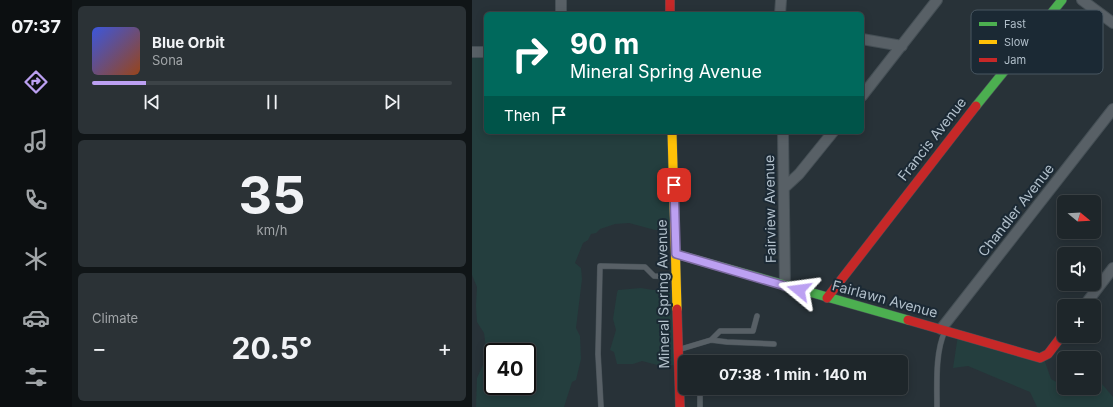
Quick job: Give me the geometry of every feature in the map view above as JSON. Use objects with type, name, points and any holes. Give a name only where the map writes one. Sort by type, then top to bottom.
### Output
[{"type":"street","points":[[561,0],[561,12]]},
{"type":"street","points":[[670,0],[670,12]]},
{"type":"street","points":[[780,12],[781,0]]},
{"type":"street","points":[[864,94],[937,0]]},
{"type":"street","name":"Francis Avenue","points":[[1054,10],[1062,0]]},
{"type":"street","points":[[1082,0],[1095,10]]},
{"type":"street","points":[[1103,16],[1113,23]]},
{"type":"street","points":[[864,39],[902,46]]},
{"type":"street","points":[[472,52],[484,52]]},
{"type":"street","name":"Francis Avenue","points":[[827,298],[1001,74]]},
{"type":"street","name":"Chandler Avenue","points":[[943,330],[1113,109]]},
{"type":"street","name":"Mineral Spring Avenue","points":[[672,134],[679,355]]},
{"type":"street","name":"Fairview Avenue","points":[[783,134],[785,286]]},
{"type":"street","points":[[784,187],[799,174],[831,134]]},
{"type":"street","name":"Fairlawn Avenue","points":[[676,254],[1040,358],[1048,354],[1057,342]]},
{"type":"street","points":[[1089,299],[1113,268]]},
{"type":"street","name":"Mineral Spring Avenue","points":[[680,407],[681,395]]},
{"type":"lane","points":[[600,407],[598,354],[600,266],[645,267],[654,276],[676,277]]},
{"type":"lane","points":[[711,340],[720,331],[753,331],[757,316]]},
{"type":"lane","points":[[937,407],[937,386],[943,330]]},
{"type":"lane","points":[[678,350],[711,340],[774,344]]},
{"type":"lane","points":[[700,395],[700,407]]},
{"type":"green space","points":[[472,53],[484,53],[484,134],[674,134],[675,230],[655,230],[629,223],[615,224],[591,234],[588,240],[583,243],[575,263],[581,268],[582,279],[576,328],[580,336],[581,359],[576,380],[572,382],[564,407],[476,407],[477,378],[484,363],[484,395],[536,395],[536,343],[485,343],[484,333],[477,322],[477,287],[472,275]]},
{"type":"green space","points":[[641,288],[653,290],[677,289],[676,365],[661,366],[642,361],[633,364],[617,364],[614,352],[610,350],[616,330],[613,319],[618,290]]},
{"type":"green space","points":[[958,335],[1043,356],[1051,379],[1057,382],[1057,395],[1101,395],[1101,383],[1113,397],[1113,407],[1037,407],[1030,392],[968,366],[953,368]]},
{"type":"traffic: fast","points":[[1054,10],[1062,0]]},
{"type":"traffic: fast","points":[[976,106],[1002,74]]},
{"type":"traffic: fast","points":[[676,254],[908,320]]},
{"type":"traffic: slow","points":[[672,134],[677,309]]},
{"type":"traffic: jam","points":[[670,0],[670,12]]},
{"type":"traffic: jam","points":[[827,298],[976,106]]},
{"type":"traffic: jam","points":[[677,309],[680,407]]},
{"type":"traffic: jam","points":[[908,320],[1040,358],[1048,354],[1057,342]]},
{"type":"route","points":[[674,185],[676,254],[799,290]]}]
